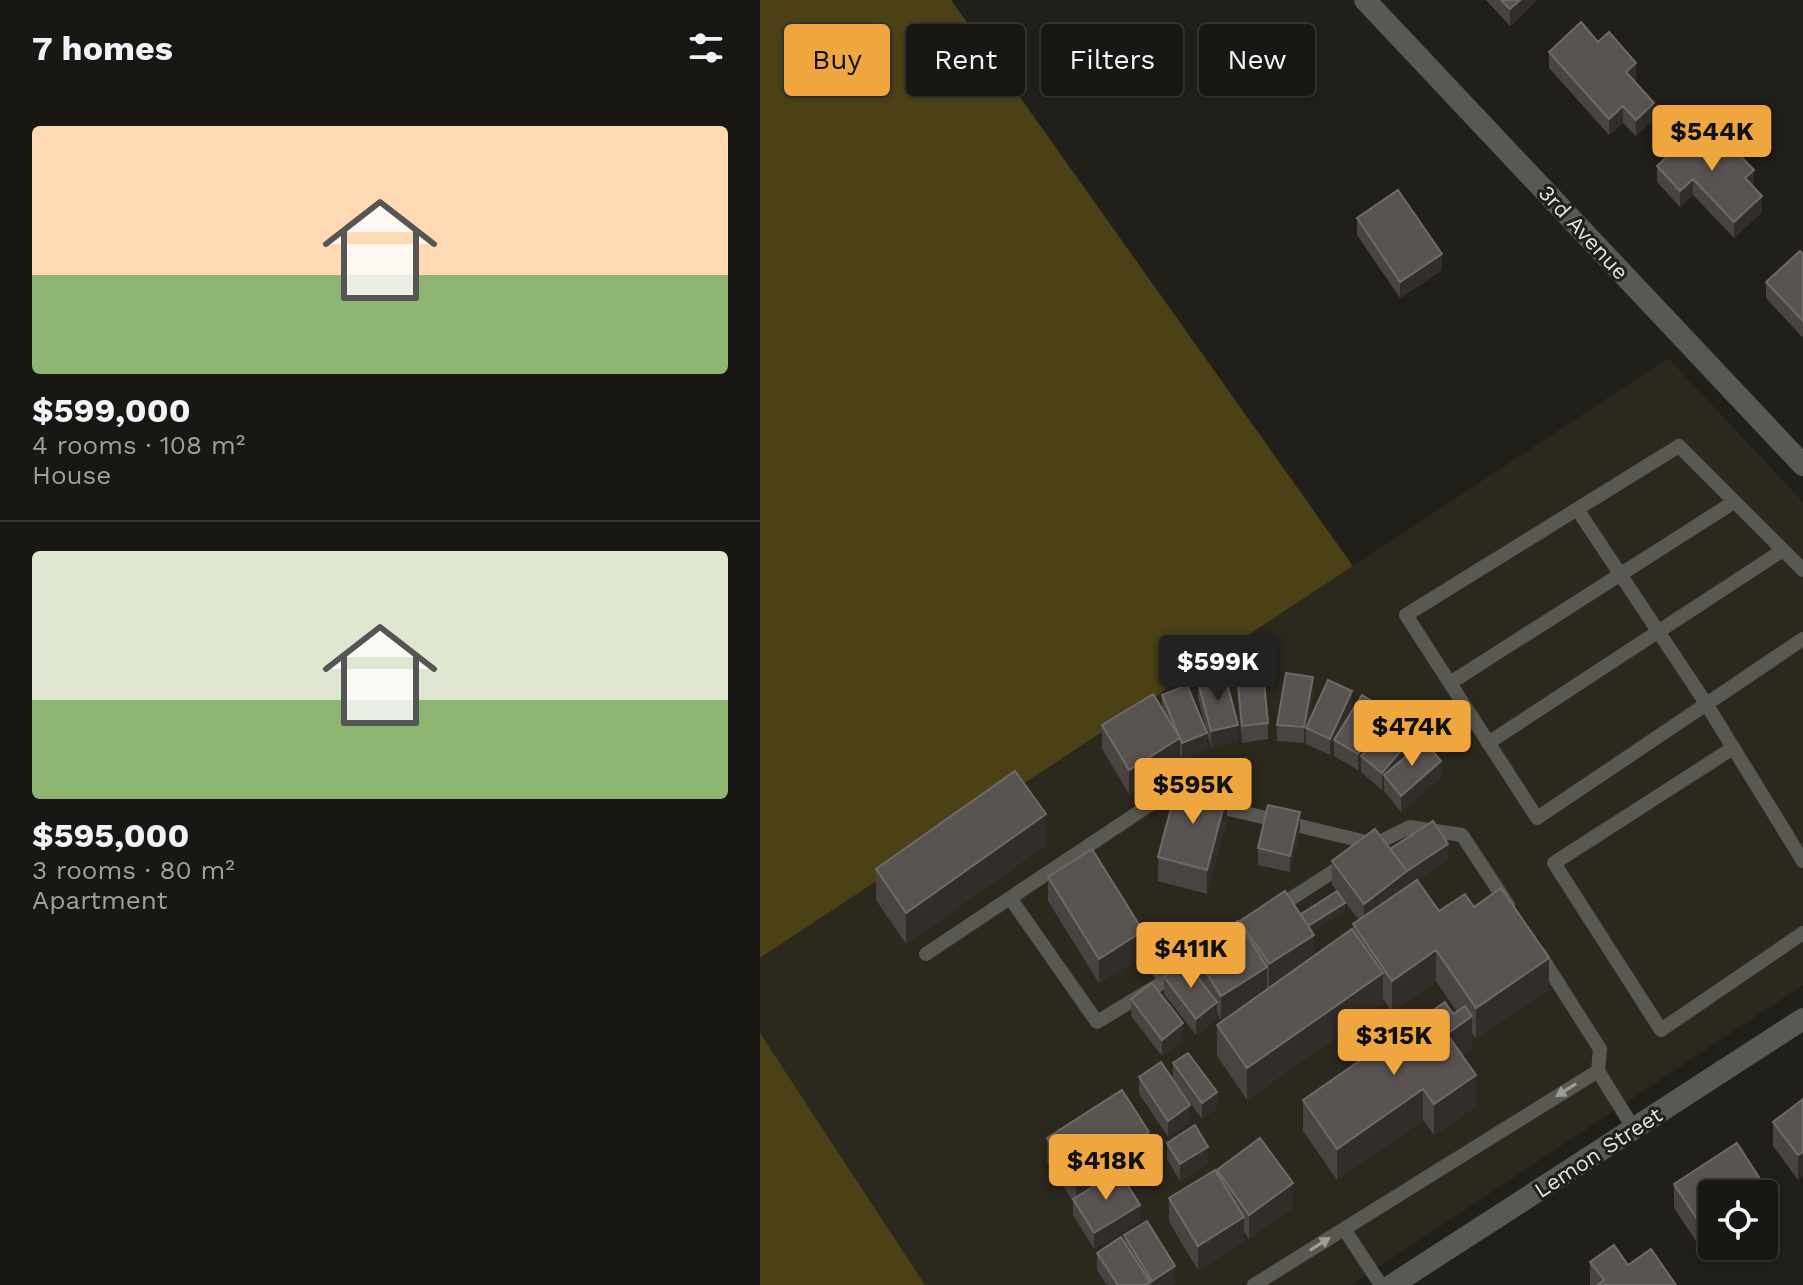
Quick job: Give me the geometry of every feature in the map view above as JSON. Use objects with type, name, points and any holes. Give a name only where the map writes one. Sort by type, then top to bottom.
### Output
[{"type":"street","name":"3rd Avenue","points":[[1365,0],[1803,465]]},
{"type":"street","name":"Lemon Street","points":[[1392,1285],[1803,1019]]},
{"type":"lane","points":[[1803,570],[1679,446],[1406,615],[1537,818],[1705,702],[1803,639]]},
{"type":"lane","points":[[1450,683],[1734,502]]},
{"type":"lane","points":[[1577,509],[1705,702],[1803,861]]},
{"type":"lane","points":[[1488,743],[1783,550]]},
{"type":"lane","points":[[1733,748],[1554,863],[1661,1030],[1803,933]]},
{"type":"lane","points":[[926,954],[1010,898],[1086,857],[1166,794],[1375,844]]},
{"type":"lane","points":[[1257,921],[1375,844],[1410,827],[1462,835],[1516,917]]},
{"type":"lane","points":[[1010,898],[1097,1022],[1218,947]]},
{"type":"lane","points":[[1124,916],[1165,981]]},
{"type":"lane","points":[[1533,943],[1600,1049],[1598,1071],[1634,1129]]},
{"type":"lane","points":[[1254,1285],[1598,1071]]},
{"type":"lane","points":[[1344,1229],[1381,1285]]},
{"type":"shaded area","points":[[760,0],[951,0],[968,24],[906,24],[906,96],[1019,96],[1353,566],[760,958]]},
{"type":"shaded area","points":[[1668,358],[1803,502],[1803,985],[1352,1285],[925,1285],[760,1033],[760,958]]},
{"type":"shaded area","points":[[760,1033],[925,1285],[760,1285]]},
{"type":"building","points":[[1501,0],[1520,0],[1510,9]]},
{"type":"building","points":[[1581,22],[1598,42],[1609,32],[1636,63],[1626,72],[1654,103],[1636,120],[1623,106],[1609,119],[1549,52]]},
{"type":"building","points":[[1698,127],[1723,154],[1731,146],[1754,170],[1745,178],[1762,196],[1734,222],[1693,179],[1680,191],[1657,166]]},
{"type":"building","points":[[1398,190],[1442,254],[1400,282],[1357,218]]},
{"type":"building","points":[[1800,251],[1803,254],[1803,321],[1766,282]]},
{"type":"building","points":[[1263,671],[1268,723],[1242,726],[1237,673]]},
{"type":"building","points":[[1286,673],[1313,677],[1304,727],[1277,725]]},
{"type":"building","points":[[1225,675],[1238,725],[1211,731],[1198,682]]},
{"type":"building","points":[[1328,680],[1352,691],[1330,739],[1306,728]]},
{"type":"building","points":[[1187,685],[1207,733],[1182,743],[1162,695]]},
{"type":"building","points":[[1153,694],[1180,738],[1129,770],[1102,725]]},
{"type":"building","points":[[1362,695],[1385,709],[1358,754],[1334,740]]},
{"type":"building","points":[[1395,716],[1416,733],[1382,773],[1361,756]]},
{"type":"building","points":[[1424,741],[1441,761],[1401,796],[1384,775]]},
{"type":"building","points":[[1015,771],[1046,814],[906,913],[876,869]]},
{"type":"building","points":[[1178,782],[1227,794],[1207,870],[1158,857]]},
{"type":"building","points":[[1268,805],[1300,812],[1290,856],[1258,848]]},
{"type":"building","points":[[1433,821],[1448,844],[1407,871],[1390,849]]},
{"type":"building","points":[[1375,829],[1407,871],[1364,904],[1332,861]]},
{"type":"building","points":[[1092,849],[1143,931],[1099,959],[1048,877]]},
{"type":"building","points":[[1417,880],[1439,911],[1465,894],[1474,907],[1501,888],[1549,958],[1476,1008],[1436,950],[1392,981],[1353,924]]},
{"type":"building","points":[[1285,891],[1314,935],[1269,964],[1240,921]]},
{"type":"building","points":[[1337,891],[1345,903],[1308,926],[1301,914]]},
{"type":"building","points":[[1238,921],[1267,967],[1221,996],[1192,950]]},
{"type":"building","points":[[1352,929],[1383,973],[1247,1068],[1217,1025]]},
{"type":"building","points":[[1185,961],[1217,1002],[1196,1019],[1164,977]]},
{"type":"building","points":[[1152,983],[1183,1023],[1162,1040],[1131,999]]},
{"type":"building","points":[[1445,1002],[1453,1014],[1465,1006],[1472,1016],[1447,1034],[1476,1075],[1434,1104],[1423,1089],[1337,1149],[1303,1100]]},
{"type":"building","points":[[1188,1053],[1217,1092],[1202,1103],[1173,1063]]},
{"type":"building","points":[[1161,1062],[1190,1105],[1168,1121],[1139,1077]]},
{"type":"building","points":[[1122,1090],[1149,1132],[1076,1181],[1047,1138]]},
{"type":"building","points":[[1803,1099],[1803,1152],[1798,1155],[1773,1122]]},
{"type":"building","points":[[1195,1125],[1208,1147],[1180,1164],[1167,1143]]},
{"type":"building","points":[[1260,1138],[1293,1183],[1249,1215],[1217,1170]]},
{"type":"building","points":[[1737,1143],[1761,1180],[1698,1180],[1698,1220],[1674,1184]]},
{"type":"building","points":[[1215,1170],[1244,1217],[1198,1246],[1169,1198]]},
{"type":"building","points":[[1119,1171],[1140,1205],[1094,1233],[1073,1199]]},
{"type":"building","points":[[1147,1221],[1175,1266],[1152,1281],[1124,1235]]},
{"type":"building","points":[[1121,1237],[1150,1282],[1145,1285],[1118,1285],[1097,1253]]},
{"type":"building","points":[[1614,1245],[1628,1265],[1651,1249],[1676,1285],[1597,1285],[1604,1280],[1590,1262]]}]
